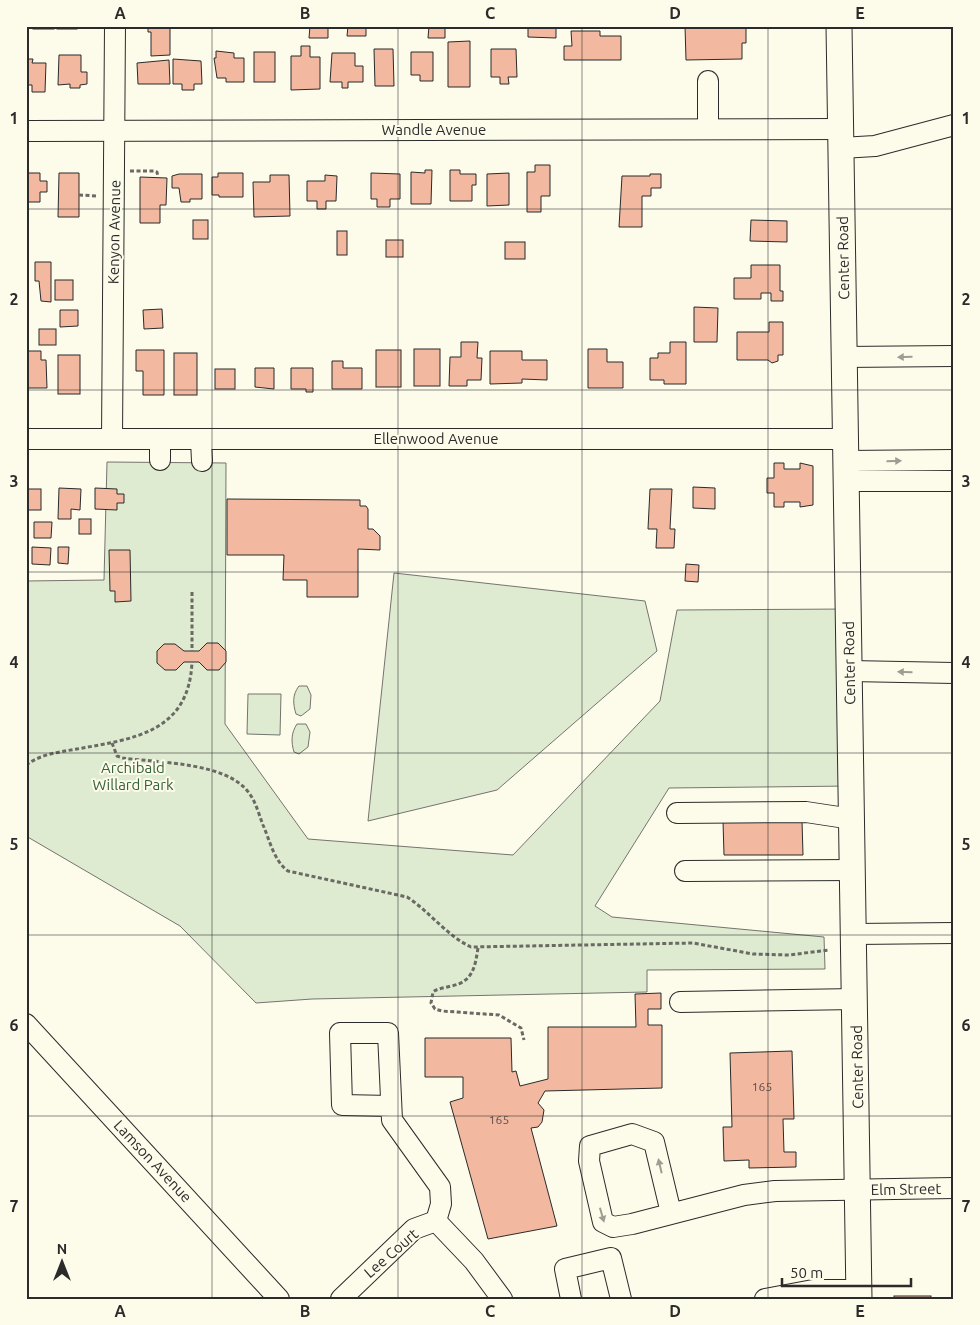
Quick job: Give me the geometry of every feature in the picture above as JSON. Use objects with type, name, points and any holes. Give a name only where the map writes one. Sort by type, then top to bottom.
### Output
[{"type":"main road","name":"Center Road","points":[[839,26],[855,934],[859,1295]]},
{"type":"street","name":"Kenyon Avenue","points":[[112,438],[115,26]]},
{"type":"street","points":[[708,81],[708,129]]},
{"type":"street","name":"Wandle Avenue","points":[[26,131],[708,129],[841,138],[875,146],[954,125]]},
{"type":"street","points":[[844,357],[954,356]]},
{"type":"street","name":"Ellenwood Avenue","points":[[26,438],[201,440],[846,460]]},
{"type":"street","points":[[160,439],[160,460]]},
{"type":"street","points":[[201,440],[202,461]]},
{"type":"street","points":[[846,460],[954,460]]},
{"type":"street","points":[[846,460],[954,481]]},
{"type":"street","points":[[850,671],[954,673]]},
{"type":"street","points":[[677,813],[806,812],[852,819]]},
{"type":"street","points":[[685,871],[853,870]]},
{"type":"street","points":[[855,934],[954,933]]},
{"type":"street","points":[[680,1002],[856,999]]},
{"type":"street","name":"Lamson Avenue","points":[[26,1024],[279,1299]]},
{"type":"street","points":[[391,1106],[392,1120],[440,1187],[441,1204],[436,1221]]},
{"type":"street","name":"Elm Street","points":[[671,1213],[654,1142],[632,1134],[590,1146],[589,1161],[603,1222],[614,1227],[649,1221],[671,1213],[744,1195],[775,1191],[954,1188]]},
{"type":"street","name":"Lee Court","points":[[341,1299],[414,1229],[436,1221],[474,1261],[502,1299]]},
{"type":"street","points":[[571,1299],[565,1269],[611,1258],[621,1299]]},
{"type":"street","points":[[764,1299],[813,1290],[859,1295]]},
{"type":"path","points":[[130,171],[155,171],[158,177]]},
{"type":"path","points":[[192,592],[192,652]]},
{"type":"path","points":[[26,765],[49,753],[142,736],[166,721],[184,698],[189,684],[192,662]]},
{"type":"path","points":[[112,743],[117,756],[123,758],[204,768],[222,773],[238,782],[249,794],[258,811],[278,861],[288,871],[407,897],[420,905],[462,943],[478,948],[693,943],[754,954],[789,955],[829,950]]},
{"type":"path","points":[[478,948],[471,977],[464,983],[437,989],[433,992],[431,1003],[435,1009],[442,1011],[499,1015],[520,1028],[524,1040]]},
{"type":"green space","name":"Archibald Willard Park","points":[[107,462],[226,463],[225,724],[308,839],[513,855],[660,701],[677,610],[848,609],[852,786],[669,788],[595,906],[612,917],[824,937],[825,969],[647,970],[647,992],[312,999],[256,1003],[180,926],[26,836],[26,581],[104,580]]},
{"type":"green space","points":[[394,573],[645,601],[657,651],[497,790],[368,821]]},
{"type":"green space","points":[[299,686],[307,686],[311,695],[310,709],[301,716],[296,714],[294,703],[294,696]]},
{"type":"green space","points":[[248,694],[281,694],[280,735],[247,734]]},
{"type":"green space","points":[[297,724],[306,724],[310,732],[308,747],[299,754],[294,752],[292,741]]},
{"type":"building","points":[[33,26],[54,26],[54,29],[33,29]]},
{"type":"building","points":[[57,26],[77,26],[77,29],[57,29]]},
{"type":"building","points":[[148,26],[170,26],[170,55],[151,56],[151,32],[148,32]]},
{"type":"building","points":[[310,26],[328,26],[328,38],[309,38]]},
{"type":"building","points":[[348,26],[366,26],[366,36],[347,36]]},
{"type":"building","points":[[429,26],[445,26],[445,38],[428,38]]},
{"type":"building","points":[[528,26],[556,26],[556,38],[528,37]]},
{"type":"building","points":[[685,26],[746,26],[746,43],[742,43],[742,59],[686,60]]},
{"type":"building","points":[[571,31],[600,31],[600,36],[621,36],[621,60],[564,60],[564,46],[572,46]]},
{"type":"building","points":[[470,41],[470,87],[448,87],[448,42]]},
{"type":"building","points":[[301,46],[310,46],[310,57],[320,57],[320,89],[291,90],[291,56],[301,56]]},
{"type":"building","points":[[374,49],[393,49],[394,86],[375,86]]},
{"type":"building","points":[[491,49],[516,49],[517,77],[508,77],[509,84],[500,84],[500,77],[491,77]]},
{"type":"building","points":[[216,51],[234,53],[234,58],[244,58],[244,82],[226,82],[226,78],[217,78],[214,58],[216,58]]},
{"type":"building","points":[[254,52],[275,52],[275,82],[254,82]]},
{"type":"building","points":[[411,52],[433,52],[433,81],[420,81],[420,75],[411,75]]},
{"type":"building","points":[[332,53],[355,53],[355,66],[363,66],[363,82],[348,82],[348,88],[342,88],[342,82],[330,82]]},
{"type":"building","points":[[59,55],[81,55],[81,72],[87,72],[87,84],[80,85],[80,88],[70,88],[70,84],[58,85]]},
{"type":"building","points":[[26,59],[33,59],[32,63],[46,63],[45,92],[32,92],[32,85],[26,85]]},
{"type":"building","points":[[173,59],[201,61],[202,84],[194,84],[194,90],[182,90],[182,84],[173,84]]},
{"type":"building","points":[[169,60],[170,84],[138,84],[137,63]]},
{"type":"building","points":[[535,165],[550,165],[550,196],[541,196],[541,212],[527,212],[527,172],[535,172]]},
{"type":"building","points":[[425,170],[432,170],[431,204],[411,204],[411,172],[425,173]]},
{"type":"building","points":[[450,170],[460,170],[460,174],[476,174],[476,185],[472,185],[472,201],[450,201]]},
{"type":"building","points":[[26,173],[40,173],[40,181],[47,181],[47,192],[40,192],[40,202],[27,202],[27,212]]},
{"type":"building","points":[[59,173],[79,173],[79,217],[58,217]]},
{"type":"building","points":[[218,173],[243,173],[243,197],[219,197],[219,195],[212,195],[212,177],[218,177]]},
{"type":"building","points":[[371,173],[400,174],[400,199],[390,199],[390,207],[377,207],[377,199],[371,199]]},
{"type":"building","points":[[509,173],[509,205],[487,206],[487,174]]},
{"type":"building","points":[[179,174],[202,174],[202,199],[190,199],[190,202],[181,202],[179,188],[172,188],[172,176]]},
{"type":"building","points":[[650,174],[661,174],[661,188],[651,188],[651,196],[642,196],[642,227],[619,227],[622,176],[650,176]]},
{"type":"building","points":[[270,175],[289,175],[290,216],[254,217],[253,182],[270,182]]},
{"type":"building","points":[[325,175],[337,176],[336,201],[326,201],[326,209],[317,209],[317,201],[307,201],[307,181],[325,181]]},
{"type":"building","points":[[140,177],[167,178],[166,205],[160,205],[160,223],[140,223]]},
{"type":"building","points":[[193,220],[208,220],[208,239],[193,239]]},
{"type":"building","points":[[751,220],[787,221],[787,242],[750,241]]},
{"type":"building","points":[[337,231],[347,231],[347,255],[337,255]]},
{"type":"building","points":[[386,240],[403,240],[403,257],[386,257]]},
{"type":"building","points":[[505,242],[525,242],[525,259],[505,259]]},
{"type":"building","points":[[35,262],[51,262],[51,302],[41,301],[39,281],[35,281]]},
{"type":"building","points":[[751,265],[780,265],[780,291],[783,291],[783,301],[771,301],[771,293],[761,293],[761,299],[734,299],[734,278],[751,278]]},
{"type":"building","points":[[55,280],[73,280],[73,300],[55,300]]},
{"type":"building","points":[[694,307],[718,308],[717,342],[694,342]]},
{"type":"building","points":[[162,309],[163,328],[144,329],[143,310]]},
{"type":"building","points":[[60,310],[78,310],[78,326],[60,327]]},
{"type":"building","points":[[769,322],[783,322],[783,355],[778,355],[778,361],[772,363],[768,360],[737,360],[737,332],[769,332]]},
{"type":"building","points":[[39,329],[56,329],[56,345],[39,345]]},
{"type":"building","points":[[461,342],[478,342],[477,358],[482,358],[481,380],[467,380],[467,386],[449,386],[450,357],[461,357]]},
{"type":"building","points":[[670,342],[686,342],[686,384],[664,384],[664,380],[650,380],[650,358],[658,358],[658,353],[670,353]]},
{"type":"building","points":[[414,349],[440,349],[440,386],[414,386]]},
{"type":"building","points":[[588,349],[607,349],[607,362],[623,362],[623,388],[588,388]]},
{"type":"building","points":[[136,350],[164,350],[164,395],[143,395],[143,371],[136,371]]},
{"type":"building","points":[[376,350],[401,350],[401,387],[376,387]]},
{"type":"building","points":[[27,351],[41,351],[41,360],[46,360],[47,388],[28,388],[26,386]]},
{"type":"building","points":[[490,351],[522,351],[522,360],[547,360],[547,380],[522,379],[522,383],[490,384]]},
{"type":"building","points":[[174,353],[197,353],[197,395],[174,395]]},
{"type":"building","points":[[58,355],[80,355],[80,394],[58,394]]},
{"type":"building","points":[[332,361],[343,361],[343,368],[362,368],[362,389],[332,389]]},
{"type":"building","points":[[255,368],[274,368],[274,389],[255,387]]},
{"type":"building","points":[[291,368],[313,368],[313,392],[306,392],[306,389],[291,389]]},
{"type":"building","points":[[215,369],[235,369],[235,389],[215,389]]},
{"type":"building","points":[[774,463],[784,463],[784,469],[800,469],[800,463],[813,466],[813,505],[800,507],[800,502],[784,502],[784,507],[774,507],[774,493],[767,493],[767,478],[774,478]]},
{"type":"building","points":[[693,487],[715,488],[715,509],[693,508]]},
{"type":"building","points":[[59,488],[81,489],[80,510],[71,509],[71,519],[58,519]]},
{"type":"building","points":[[95,488],[117,489],[117,494],[124,494],[124,503],[117,503],[117,510],[95,509]]},
{"type":"building","points":[[26,489],[41,489],[41,510],[26,510]]},
{"type":"building","points":[[650,489],[672,489],[670,529],[675,529],[674,548],[656,548],[657,529],[648,529]]},
{"type":"building","points":[[227,499],[360,500],[360,506],[366,506],[368,509],[368,529],[373,529],[380,536],[380,550],[358,549],[358,597],[307,597],[307,580],[283,580],[284,555],[227,555]]},
{"type":"building","points":[[79,519],[91,519],[91,534],[79,534]]},
{"type":"building","points":[[34,522],[52,522],[51,538],[34,538]]},
{"type":"building","points":[[32,547],[51,548],[50,565],[32,564]]},
{"type":"building","points":[[58,547],[69,547],[68,564],[58,563]]},
{"type":"building","points":[[109,550],[130,550],[131,601],[115,602],[115,591],[110,591]]},
{"type":"building","points":[[686,564],[699,565],[698,582],[685,581]]},
{"type":"building","points":[[207,643],[218,643],[226,651],[226,662],[219,670],[207,670],[199,662],[184,662],[176,670],[165,670],[157,663],[157,651],[164,644],[175,644],[184,651],[199,651]]},
{"type":"building","points":[[723,821],[802,821],[803,855],[724,855]]},
{"type":"building","points":[[661,993],[661,1009],[648,1009],[648,1025],[662,1025],[662,1088],[545,1091],[538,1103],[544,1110],[542,1122],[538,1127],[531,1128],[557,1226],[488,1239],[450,1102],[463,1098],[463,1077],[425,1077],[425,1038],[511,1038],[512,1072],[516,1071],[520,1086],[548,1079],[548,1027],[636,1027],[635,994]]},
{"type":"building","points":[[792,1051],[794,1119],[783,1119],[784,1152],[796,1152],[796,1167],[749,1168],[749,1160],[724,1161],[723,1127],[732,1127],[730,1053]]},
{"type":"building","points":[[894,1296],[931,1296],[931,1299],[894,1299]]}]
